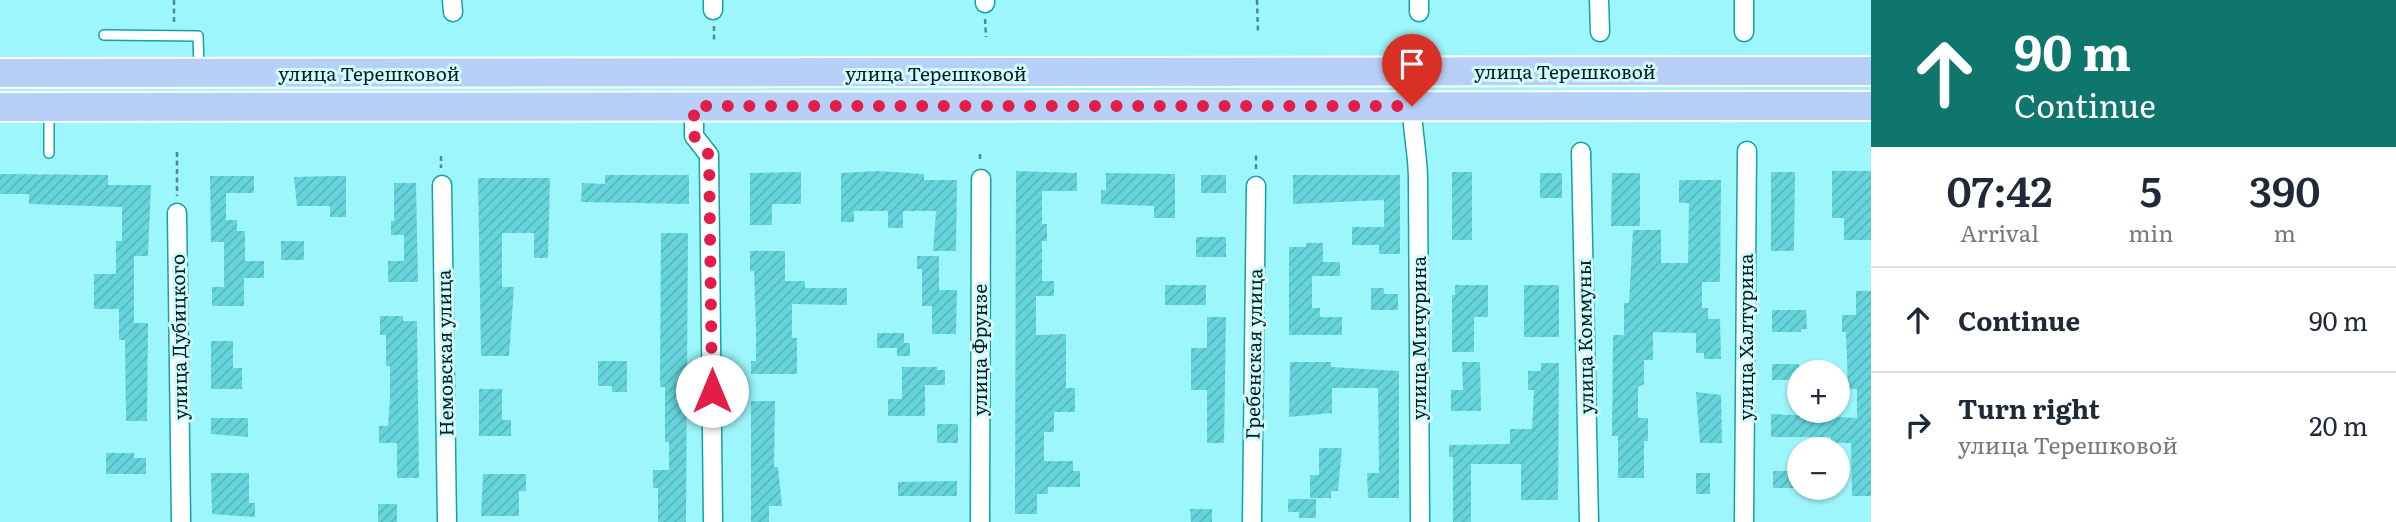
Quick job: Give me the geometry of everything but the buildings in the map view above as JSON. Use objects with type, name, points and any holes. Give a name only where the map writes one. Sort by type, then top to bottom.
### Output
[{"type":"main road","name":"улица Терешковой","points":[[0,73],[199,75],[1871,71]]},
{"type":"main road","name":"улица Терешковой","points":[[0,107],[1871,106]]},
{"type":"street","points":[[1599,0],[1600,32]]},
{"type":"street","points":[[1744,0],[1744,32]]},
{"type":"street","points":[[694,106],[694,136],[709,155],[713,522]]},
{"type":"street","name":"улица Мичурина","points":[[1412,106],[1412,139],[1418,154],[1420,522]]},
{"type":"street","name":"улица Халтурина","points":[[1744,522],[1747,151]]},
{"type":"street","name":"улица Коммуны","points":[[1581,152],[1589,522]]},
{"type":"street","name":"улица Фрунзе","points":[[980,522],[981,179]]},
{"type":"street","name":"Немовская улица","points":[[442,185],[447,522]]},
{"type":"street","name":"Гребенская улица","points":[[1252,522],[1256,186]]},
{"type":"street","name":"улица Дубицкого","points":[[177,213],[181,522]]},
{"type":"lane","points":[[104,35],[198,36],[199,75]]},
{"type":"lane","points":[[49,107],[49,153]]},
{"type":"path","points":[[174,0],[174,36]]},
{"type":"path","points":[[1256,0],[1258,34]]},
{"type":"path","points":[[177,152],[177,213]]},
{"type":"route","points":[[712,391],[709,155],[694,136],[694,106],[1412,106]]}]
